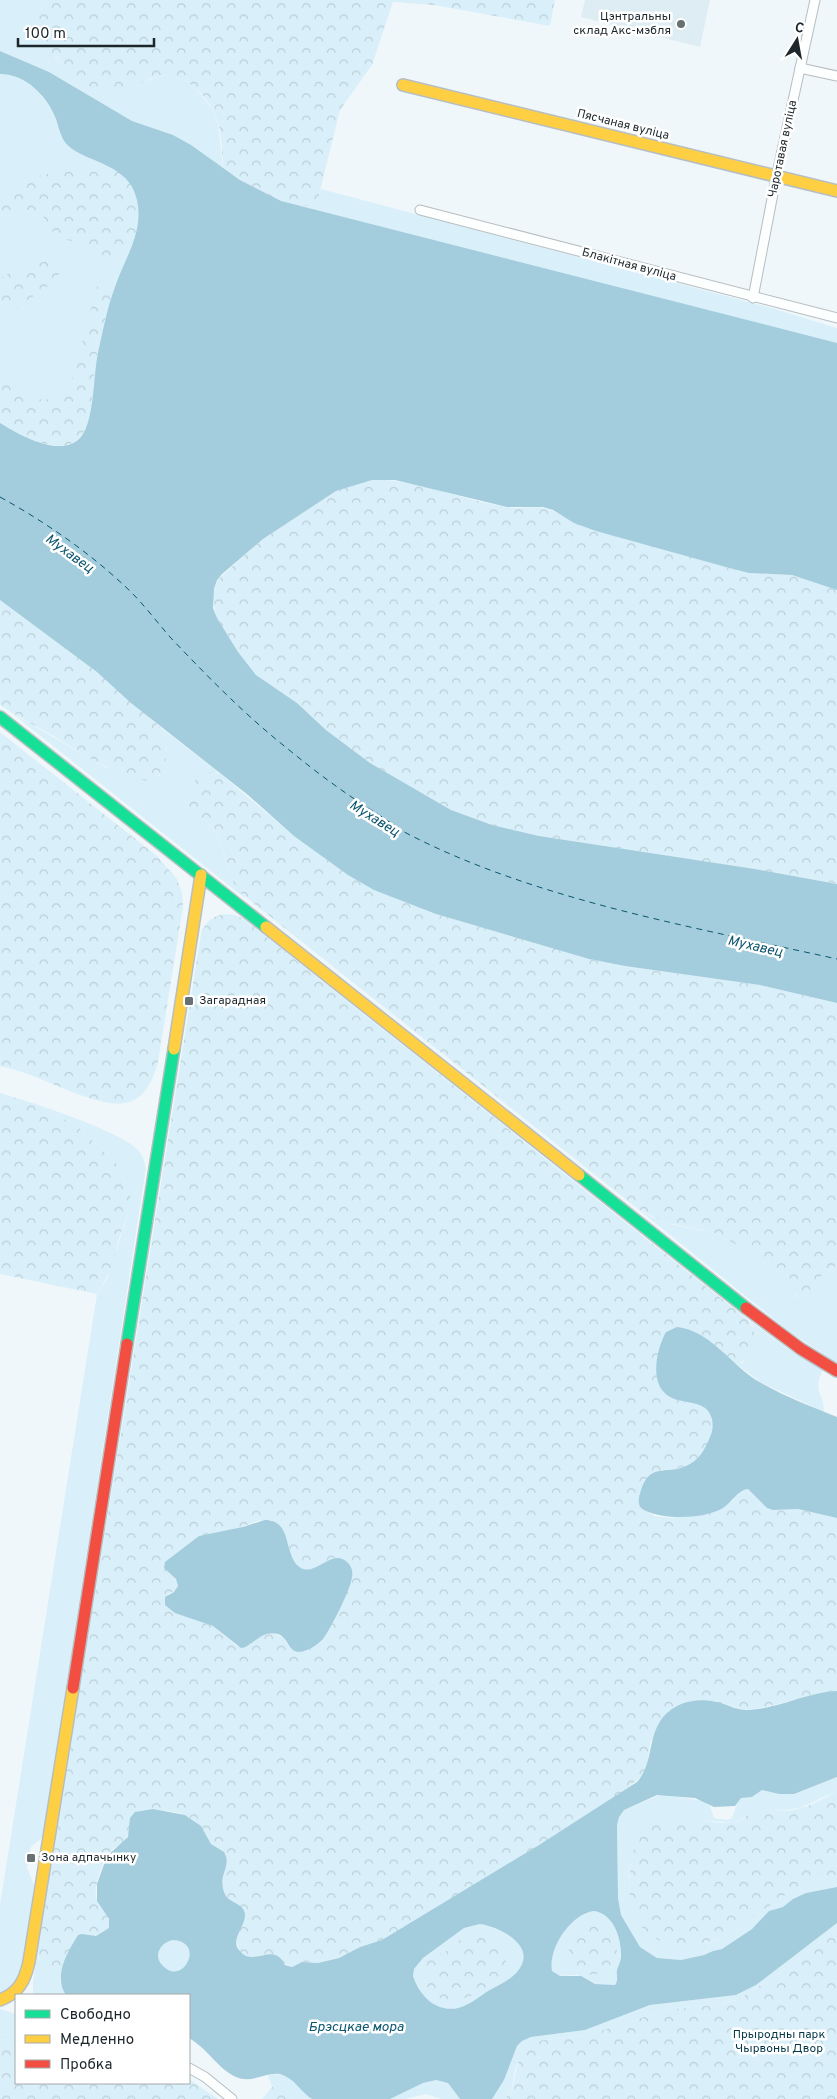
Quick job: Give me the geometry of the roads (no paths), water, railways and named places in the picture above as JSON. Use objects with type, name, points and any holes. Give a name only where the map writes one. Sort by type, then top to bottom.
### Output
[{"type":"street","name":"Чаротавая вуліца","points":[[753,298],[776,178],[815,0]]},
{"type":"street","points":[[800,68],[837,76]]},
{"type":"street","name":"Пясчаная вуліца","points":[[403,85],[776,178],[837,191]]},
{"type":"street","name":"Блакітная вуліца","points":[[420,210],[753,298],[837,318]]},
{"type":"street","points":[[0,716],[758,1318],[801,1349],[837,1371]]},
{"type":"street","points":[[20,1993],[31,1954],[201,875]]},
{"type":"street","points":[[0,2000],[15,1995]]},
{"type":"street","points":[[190,2069],[205,2077],[232,2099]]},
{"type":"water","name":"Мухавец","points":[[0,51],[49,72],[132,121],[173,135],[191,145],[240,180],[281,201],[837,343],[837,590],[792,575],[749,573],[596,531],[574,523],[553,510],[543,507],[507,507],[395,480],[372,480],[336,491],[263,539],[217,580],[214,589],[213,608],[238,652],[256,675],[297,703],[326,730],[370,763],[451,810],[492,825],[539,836],[755,869],[837,884],[837,1003],[760,985],[625,966],[589,959],[436,914],[374,890],[348,875],[294,836],[248,795],[131,703],[97,672],[0,600],[0,423],[27,438],[49,445],[69,445],[78,440],[84,433],[88,424],[96,362],[107,311],[136,234],[138,212],[137,200],[132,186],[124,176],[68,146],[62,137],[52,110],[41,95],[27,82],[10,75],[0,74]]},
{"type":"water","points":[[677,1327],[689,1329],[699,1334],[756,1380],[796,1400],[837,1417],[837,1518],[798,1509],[773,1510],[767,1508],[748,1489],[738,1494],[726,1506],[715,1512],[694,1516],[670,1517],[641,1508],[639,1502],[641,1490],[650,1475],[655,1472],[682,1468],[694,1462],[705,1449],[713,1426],[709,1412],[704,1408],[667,1395],[661,1389],[658,1382],[656,1365],[660,1347],[666,1332]]},
{"type":"water","points":[[265,1520],[273,1521],[283,1530],[293,1559],[303,1569],[316,1567],[336,1558],[348,1563],[352,1570],[351,1583],[340,1609],[326,1634],[317,1644],[304,1651],[295,1651],[282,1636],[272,1633],[261,1636],[249,1645],[241,1648],[213,1626],[175,1613],[165,1605],[165,1597],[174,1592],[178,1586],[176,1579],[164,1568],[165,1562],[199,1536],[243,1527]]},
{"type":"water","name":"Брэсцкае мора","points":[[837,1691],[837,1777],[794,1794],[779,1794],[762,1790],[752,1797],[741,1798],[735,1806],[714,1807],[695,1798],[657,1795],[624,1810],[619,1817],[617,1825],[618,1898],[621,1915],[640,1947],[657,1958],[681,1960],[722,1949],[752,1929],[769,1911],[783,1907],[793,1899],[806,1893],[837,1887],[837,1923],[756,1985],[736,1995],[650,2005],[585,2030],[531,2037],[522,2041],[517,2046],[504,2080],[492,2099],[460,2099],[448,2083],[436,2080],[423,2083],[390,2099],[312,2099],[285,2076],[273,2074],[243,2079],[223,2069],[202,2047],[190,2039],[190,1994],[65,1994],[62,1988],[61,1972],[63,1965],[78,1935],[96,1936],[109,1928],[109,1919],[97,1901],[97,1884],[107,1856],[128,1837],[130,1818],[135,1812],[153,1809],[185,1815],[201,1826],[211,1844],[224,1852],[227,1862],[222,1883],[223,1889],[226,1896],[240,1906],[245,1914],[236,1942],[239,1950],[245,1955],[257,1957],[269,1954],[275,1955],[285,1965],[292,1967],[302,1962],[318,1963],[339,1958],[360,1947],[382,1940],[539,1845],[637,1782],[646,1767],[655,1732],[659,1724],[664,1716],[676,1706],[691,1701],[706,1700],[734,1708],[759,1709],[815,1694]],"holes":[[[594,1911],[601,1913],[612,1922],[620,1943],[621,1958],[615,1985],[595,1984],[581,1976],[560,1976],[552,1971],[552,1962],[557,1943],[570,1925],[585,1913]],[[480,1924],[498,1929],[515,1940],[523,1954],[523,1963],[511,1978],[470,2003],[450,2009],[436,2005],[419,1990],[413,1976],[414,1969],[423,1958],[464,1928]],[[173,1940],[183,1943],[188,1948],[190,1955],[184,1968],[178,1971],[171,1971],[163,1966],[158,1958],[159,1950],[162,1946]]]},
{"type":"place","name":"Цэнтральны склад Акс-мэбля","points":[[681,24]]},
{"type":"place","name":"Загарадная","points":[[189,1001]]},
{"type":"place","name":"Зона адпачынку","points":[[31,1858]]},
{"type":"park label","name":"Прыродны парк Чырвоны Двор","points":[[779,2042]]}]
